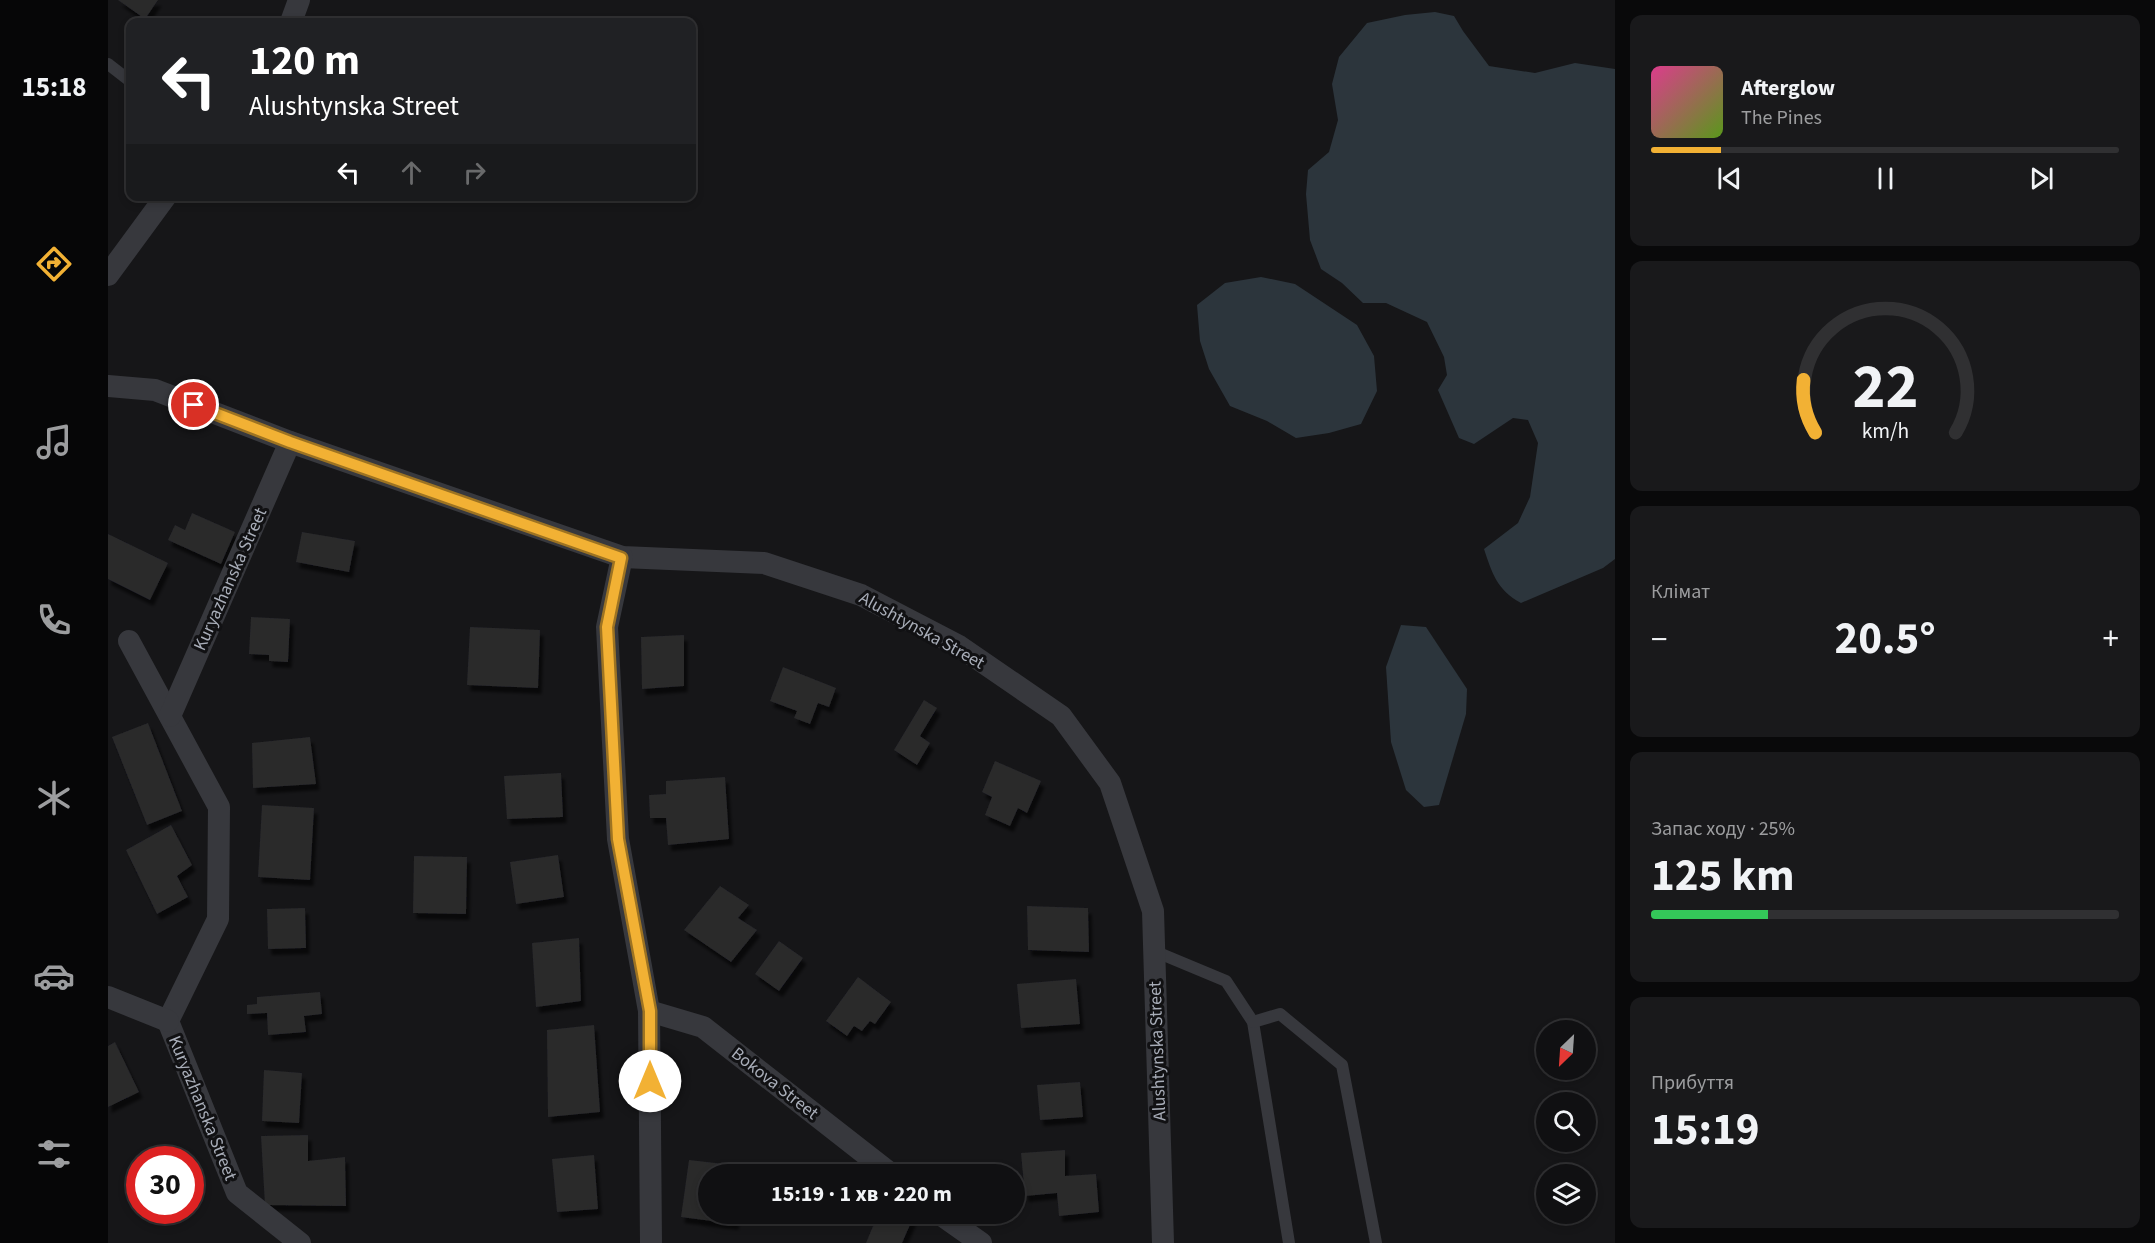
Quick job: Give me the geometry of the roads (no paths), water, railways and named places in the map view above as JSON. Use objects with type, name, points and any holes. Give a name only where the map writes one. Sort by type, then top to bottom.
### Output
[{"type":"street","points":[[292,18],[299,0]]},
{"type":"street","points":[[108,276],[162,201]]},
{"type":"street","name":"Alushtynska Street","points":[[108,386],[155,390],[290,442],[621,558],[764,563],[861,595],[958,646],[1061,716],[1110,783],[1153,911],[1163,1243]]},
{"type":"street","name":"Kuryazhanska Street","points":[[170,716],[290,442]]},
{"type":"street","points":[[621,558],[607,627],[618,839],[650,1011],[651,1243]]},
{"type":"street","name":"Kuryazhanska Street","points":[[129,641],[219,807],[219,919],[168,1021],[237,1193],[300,1243]]},
{"type":"street","points":[[108,997],[168,1021]]},
{"type":"street","name":"Bokova Street","points":[[650,1011],[704,1027],[878,1164]]},
{"type":"street","points":[[954,1224],[981,1243]]},
{"type":"lane","points":[[108,64],[126,78]]},
{"type":"lane","points":[[1154,951],[1226,981],[1253,1022],[1289,1243]]},
{"type":"lane","points":[[1253,1022],[1280,1014],[1342,1065],[1376,1243]]}]
